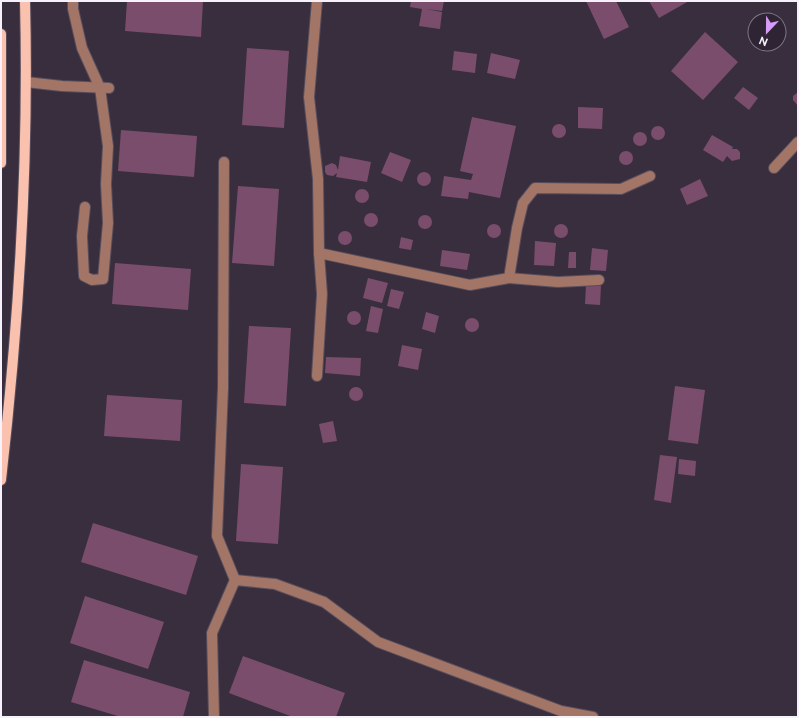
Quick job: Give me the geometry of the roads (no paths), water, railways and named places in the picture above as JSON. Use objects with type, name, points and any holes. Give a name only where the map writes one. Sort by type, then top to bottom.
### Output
[{"type":"main road","points":[[1,480],[17,319],[26,82],[25,1]]},
{"type":"main road","points":[[1,34],[1,163]]},
{"type":"street","points":[[73,1],[73,9],[82,48],[104,88],[108,146],[106,184],[108,223],[103,279],[92,280],[84,276],[82,236],[85,207]]},
{"type":"street","points":[[317,1],[309,97],[318,179],[319,253],[322,294],[317,376]]},
{"type":"street","points":[[26,82],[62,86],[104,88]]},
{"type":"street","points":[[774,168],[798,142]]},
{"type":"street","points":[[214,717],[212,633],[235,580],[217,536],[223,388],[224,162]]},
{"type":"street","points":[[509,278],[517,228],[523,203],[535,188],[621,189],[650,176]]},
{"type":"street","points":[[319,253],[470,285],[509,278],[558,282],[599,280]]},
{"type":"street","points":[[235,580],[274,584],[324,602],[378,642],[561,711],[593,717]]}]
